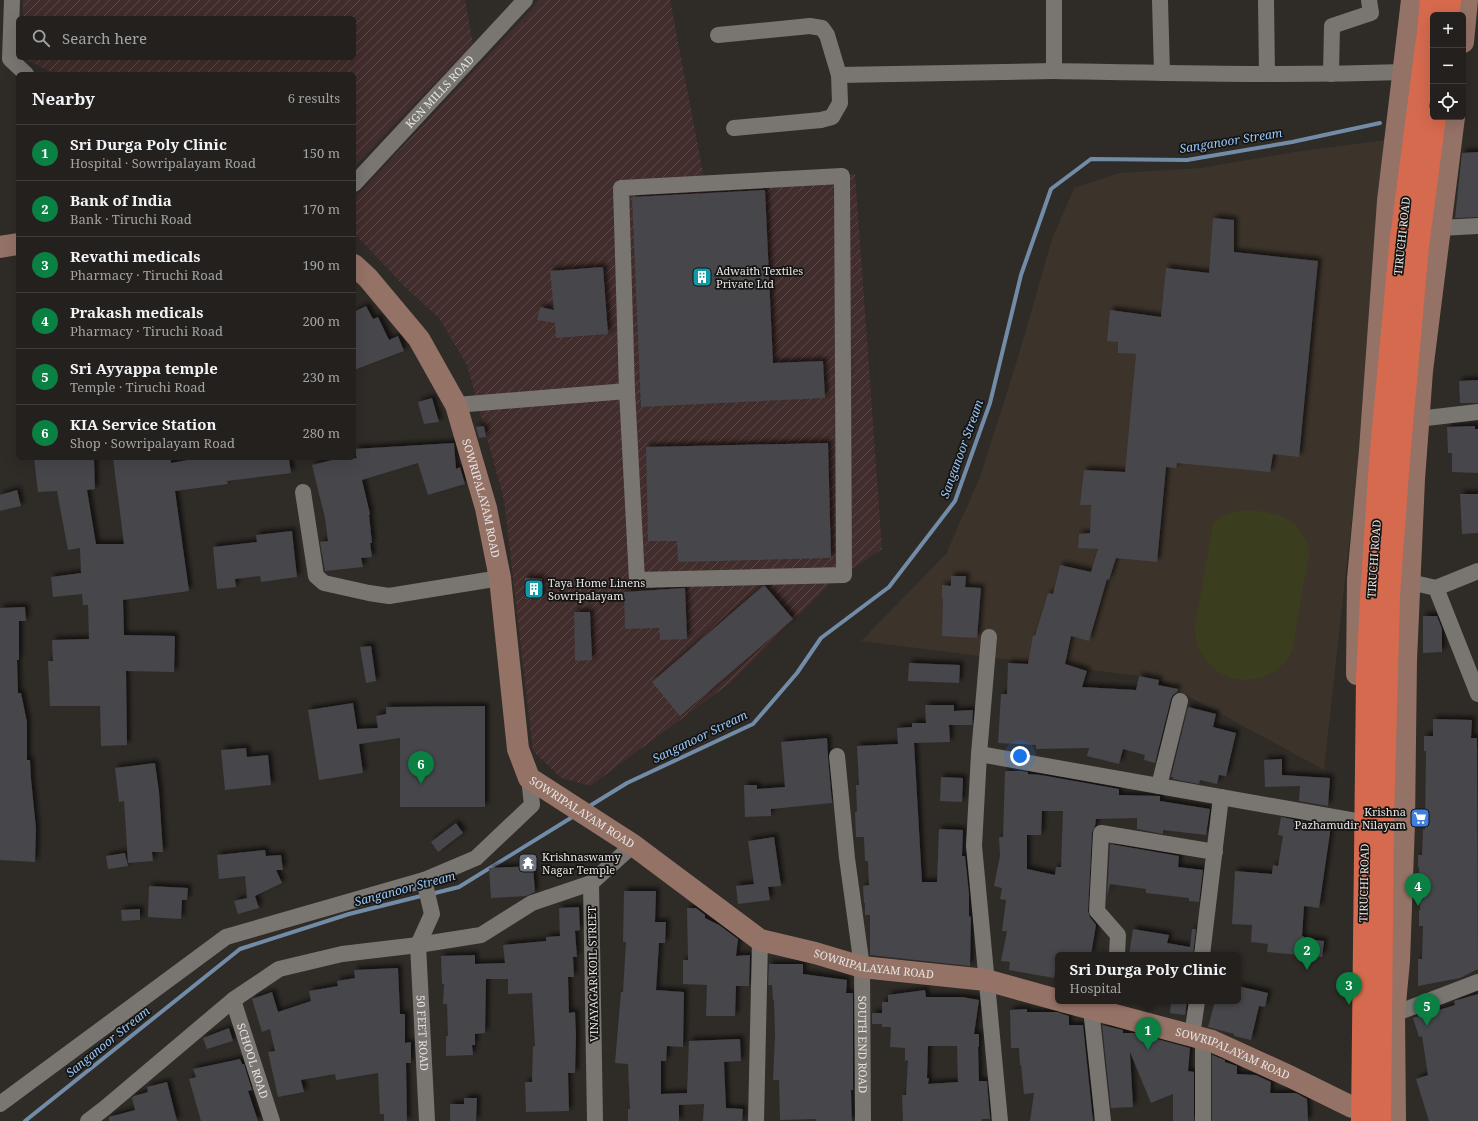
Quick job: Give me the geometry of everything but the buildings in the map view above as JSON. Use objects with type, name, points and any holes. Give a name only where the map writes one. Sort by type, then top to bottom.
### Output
[{"type":"highway","name":"TIRUCHI ROAD","points":[[1355,1116],[1367,678],[1380,461],[1400,246],[1428,32],[1430,0]]},
{"type":"highway","points":[[1448,12],[1450,0]]},
{"type":"highway","name":"TIRUCHI ROAD","points":[[1380,1121],[1383,820],[1389,595],[1399,459],[1418,246],[1435,120]]},
{"type":"street","points":[[12,0],[5,59],[23,72]]},
{"type":"street","name":"KGN MILLS ROAD","points":[[356,182],[525,0]]},
{"type":"street","points":[[1054,0],[1054,72]]},
{"type":"street","points":[[1160,0],[1162,73]]},
{"type":"street","points":[[1266,0],[1267,74]]},
{"type":"street","points":[[1331,74],[1332,26],[1371,13],[1369,0]]},
{"type":"street","points":[[1355,1116],[1358,580],[1370,450],[1388,201],[1412,0]]},
{"type":"street","points":[[1466,12],[1467,0]]},
{"type":"street","points":[[718,35],[810,26],[822,28],[827,35],[840,75],[840,103],[832,117],[821,120],[734,128]]},
{"type":"street","points":[[840,75],[1054,72],[1267,74],[1404,72]]},
{"type":"street","points":[[1395,1121],[1394,1014],[1399,945],[1404,815],[1406,660],[1418,419],[1422,371],[1454,120]]},
{"type":"street","points":[[842,176],[844,575],[638,580],[627,391],[621,188],[842,176]]},
{"type":"street","points":[[1440,228],[1478,226]]},
{"type":"street","points":[[0,247],[16,244]]},
{"type":"street","name":"SOWRIPALAYAM ROAD","points":[[356,267],[368,278],[420,339],[456,405],[486,508],[500,578],[518,749],[529,778],[633,845],[760,940],[815,953],[862,967],[986,980],[1055,999]]},
{"type":"street","points":[[456,405],[627,391]]},
{"type":"street","points":[[1418,419],[1478,412]]},
{"type":"street","points":[[302,492],[316,576],[324,583],[389,596],[500,578]]},
{"type":"street","points":[[1358,580],[1410,582],[1436,588],[1478,571]]},
{"type":"street","points":[[1436,588],[1475,676],[1478,694]]},
{"type":"street","points":[[989,637],[979,754],[974,846],[1000,1121]]},
{"type":"street","points":[[1159,786],[1180,701]]},
{"type":"street","points":[[979,754],[1356,821]]},
{"type":"street","name":"SOUTH END ROAD","points":[[837,756],[847,858],[862,967],[863,1121]]},
{"type":"street","points":[[0,1104],[226,937],[424,880],[476,858],[532,805],[529,778]]},
{"type":"street","points":[[1202,952],[1221,797]]},
{"type":"street","points":[[1117,952],[1118,935],[1097,911],[1101,833],[1215,852]]},
{"type":"street","points":[[88,1121],[108,1115],[233,1000],[279,969],[342,954],[418,945],[481,935],[532,903],[591,884],[633,845]]},
{"type":"street","points":[[418,945],[432,914],[424,880]]},
{"type":"street","name":"VINAYAGAR KOIL STREET","points":[[591,884],[595,1121]]},
{"type":"street","points":[[756,1121],[760,940]]},
{"type":"street","name":"50 FEET ROAD","points":[[418,945],[427,1121]]},
{"type":"street","points":[[1394,1014],[1478,982]]},
{"type":"street","name":"SCHOOL ROAD","points":[[233,1000],[272,1121]]},
{"type":"street","name":"SOWRIPALAYAM ROAD","points":[[1073,1004],[1091,1009],[1114,1008],[1212,1041],[1291,1077],[1355,1116]]},
{"type":"street","points":[[1197,1004],[1203,1121]]},
{"type":"street","points":[[1091,1009],[1103,1121]]},
{"type":"shaded area","points":[[23,0],[465,0],[473,44],[356,164],[356,72],[51,72],[27,60],[356,60],[356,16],[23,16]]},
{"type":"shaded area","points":[[540,0],[670,0],[704,178],[855,174],[882,549],[830,584],[729,684],[590,786],[561,778],[533,751],[504,500],[467,365],[439,318],[404,286],[356,235],[356,197]]},
{"type":"shaded area","points":[[1385,140],[1360,445],[1324,770],[1155,678],[861,641],[946,554],[980,477],[1019,354],[1052,239],[1074,188],[1119,173],[1201,168],[1294,152]]},
{"type":"green space","points":[[1246,510],[1279,515],[1286,518],[1298,528],[1304,537],[1309,553],[1292,651],[1279,668],[1270,674],[1250,680],[1240,680],[1220,673],[1209,664],[1199,648],[1195,627],[1213,523],[1227,514]]},
{"type":"waterway","name":"Sanganoor Stream","points":[[588,807],[627,783],[753,724],[797,673],[821,638],[889,587],[955,501],[990,403],[1021,275],[1051,189],[1091,159],[1187,160],[1292,142],[1380,123]]},
{"type":"waterway","name":"Sanganoor Stream","points":[[431,894],[459,887],[574,816]]},
{"type":"waterway","name":"Sanganoor Stream","points":[[25,1121],[240,949],[349,914],[425,895]]},
{"type":"place","name":"Adwaith Textiles Private Ltd","points":[[702,277]]},
{"type":"place","name":"Taya Home Linens Sowripalayam","points":[[534,589]]},
{"type":"place","name":"KIA Service Station","points":[[421,784]]},
{"type":"place","name":"Krishna Pazhamudir Nilayam","points":[[1420,818]]},
{"type":"place","name":"Krishnaswamy Nagar Temple","points":[[528,863]]},
{"type":"place","name":"Prakash medicals","points":[[1418,906]]},
{"type":"place","name":"Bank of India","points":[[1307,970]]},
{"type":"place","name":"Revathi medicals","points":[[1349,1005]]},
{"type":"place","name":"Sri Ayyappa temple","points":[[1427,1026]]},
{"type":"place","name":"Sri Durga Poly Clinic","points":[[1148,1050]]}]
